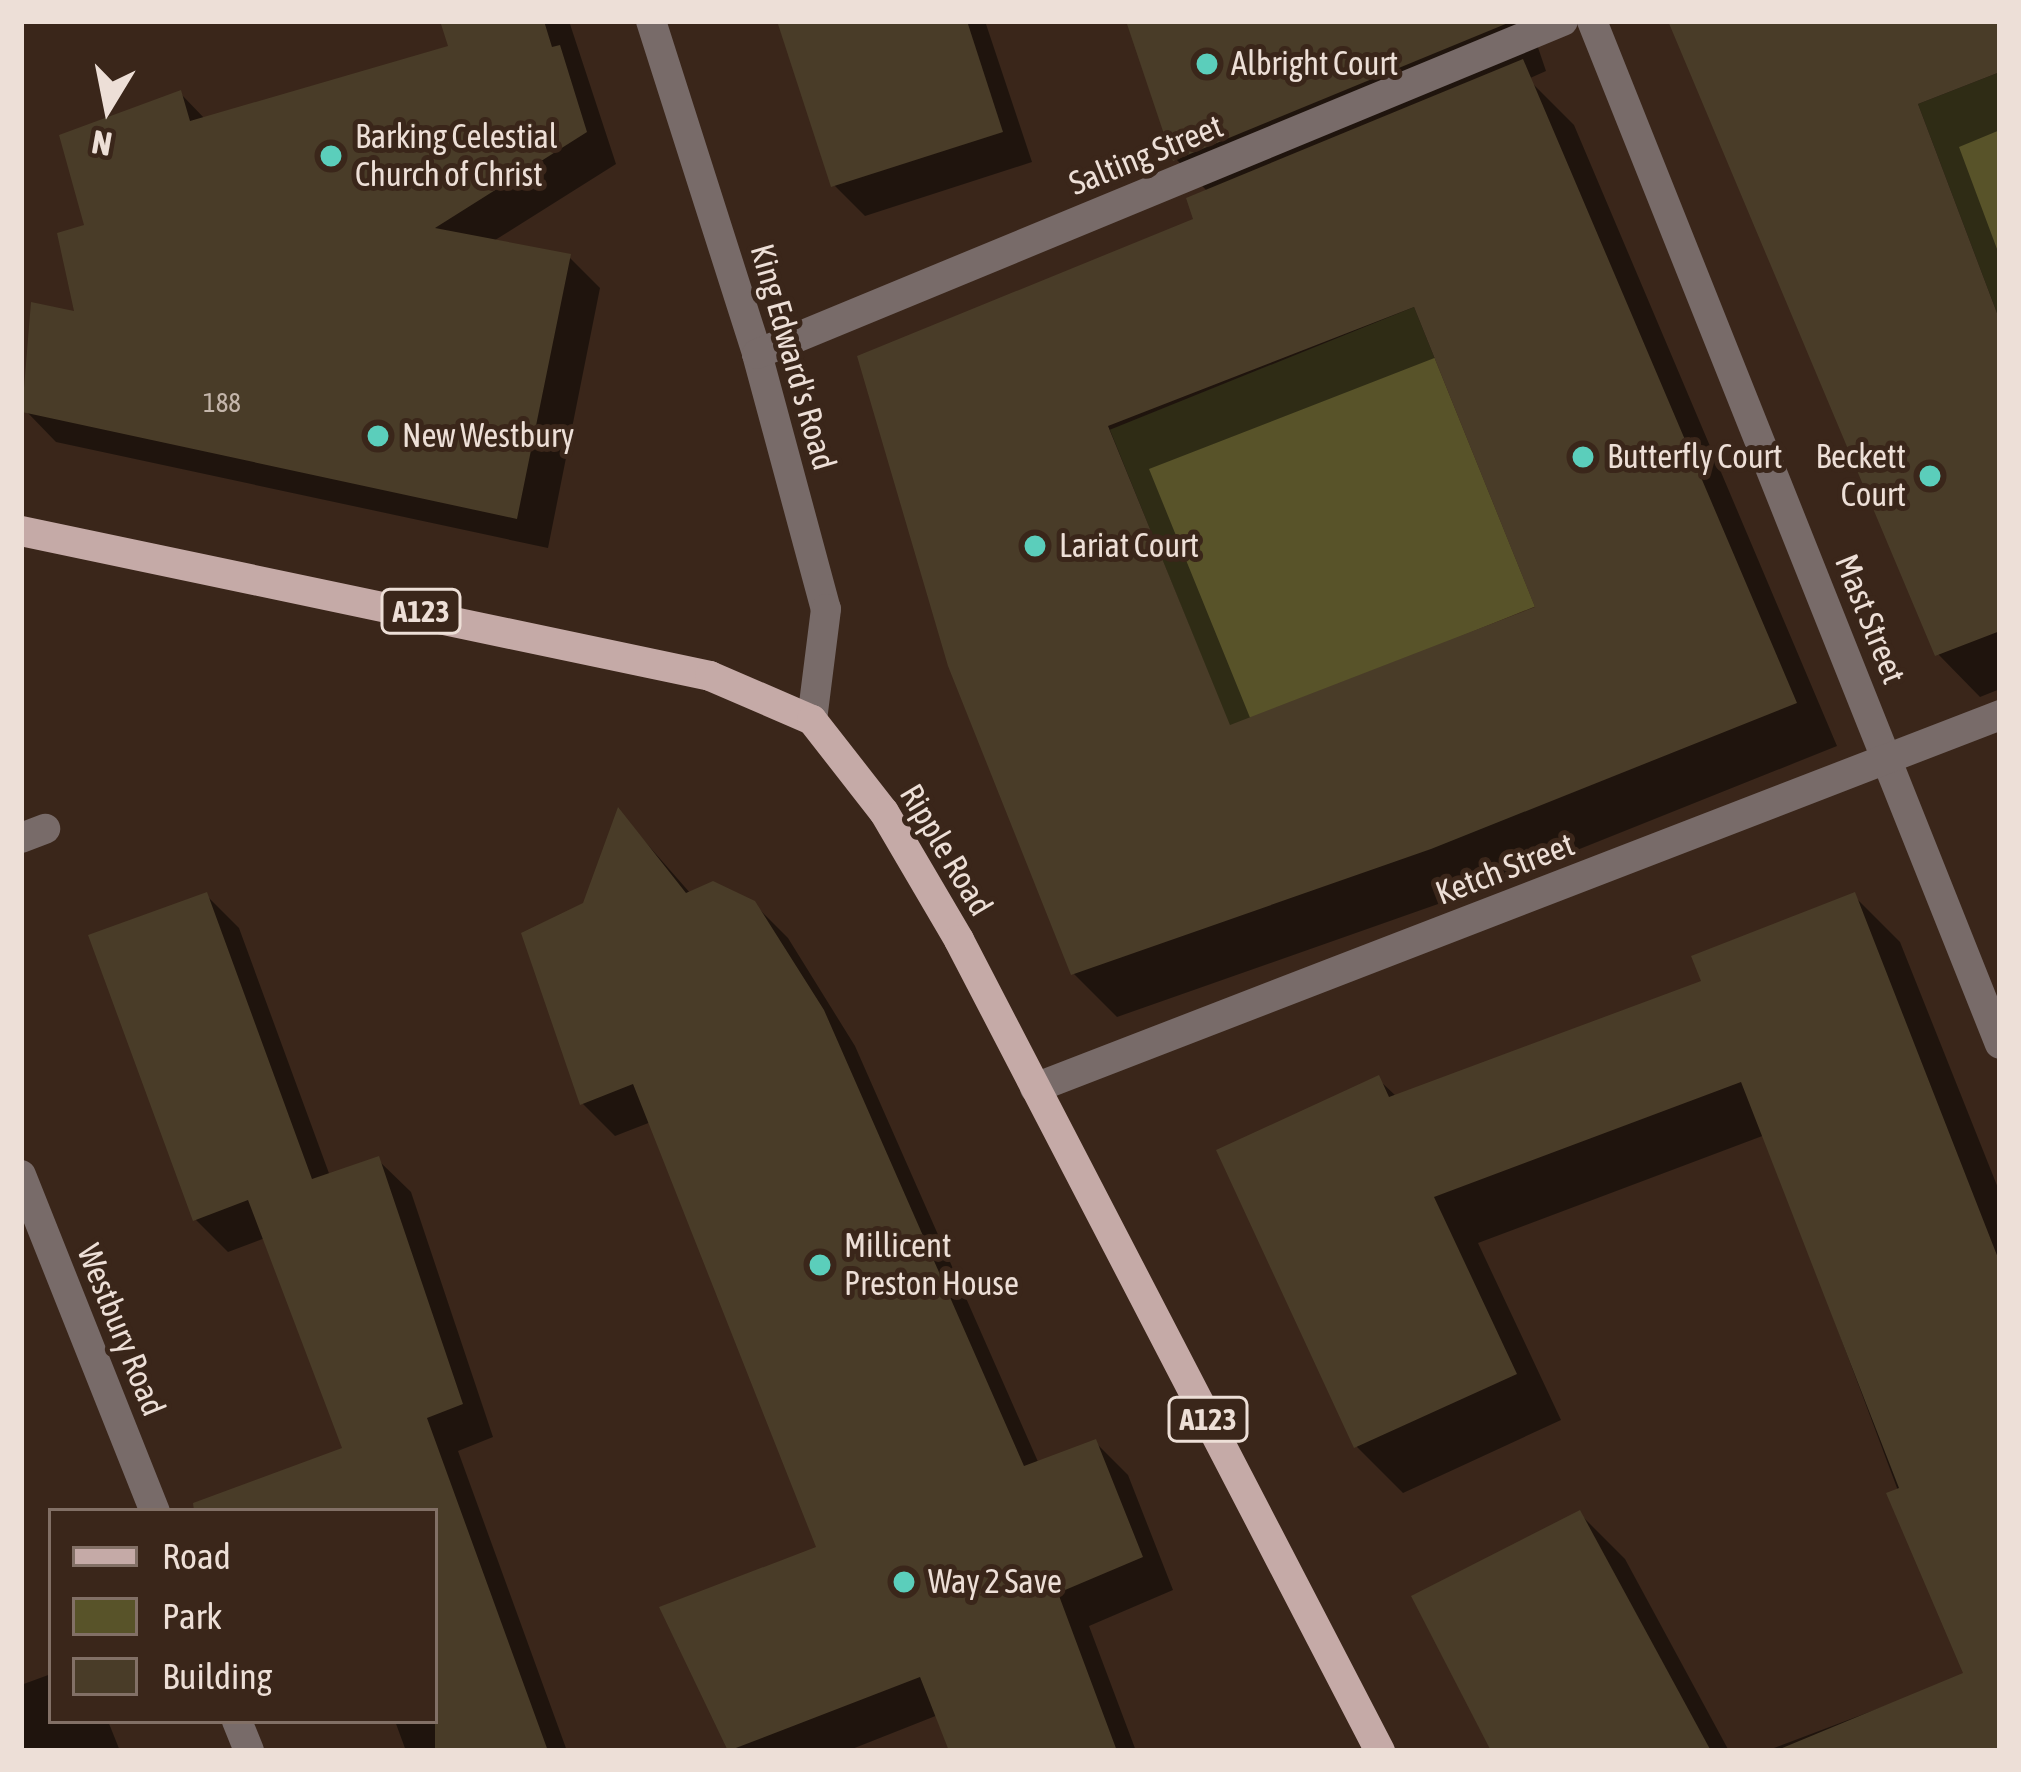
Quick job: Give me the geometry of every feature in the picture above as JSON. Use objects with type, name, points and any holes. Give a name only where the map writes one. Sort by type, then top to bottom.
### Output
[{"type":"main road","name":"Ripple Road","points":[[21,531],[710,676],[812,720],[884,812],[1035,1088],[1380,1751]]},
{"type":"street","name":"King Edward's Road","points":[[651,21],[758,354],[826,609],[812,720]]},
{"type":"street","name":"Salting Street","points":[[758,354],[1563,21]]},
{"type":"street","name":"Mast Street","points":[[1592,21],[2000,1044]]},
{"type":"street","name":"Ketch Street","points":[[1035,1088],[2000,715]]},
{"type":"street","name":"Westbury Road","points":[[21,1175],[154,1508]]},
{"type":"green space","points":[[2000,72],[2000,321],[1918,104]]},
{"type":"green space","points":[[1414,307],[1535,606],[1231,729],[1110,430]]},
{"type":"building","points":[[440,21],[544,21],[552,47],[560,45],[587,132],[435,228],[571,254],[517,519],[22,412],[31,302],[74,311],[57,233],[84,225],[59,135],[181,90],[190,121],[448,46]]},
{"type":"building","points":[[777,21],[967,21],[1003,132],[831,187]]},
{"type":"building","points":[[1126,21],[1507,21],[1508,23],[1173,161]]},
{"type":"building","name":"Beckett Court","points":[[1668,21],[2000,21],[2000,72],[1918,104],[2000,321],[2000,631],[1935,656]]},
{"type":"building","points":[[1523,59],[1797,703],[1431,849],[1071,975],[948,666],[857,356],[1193,219],[1186,198]],"holes":[[[1414,307],[1535,607],[1230,725],[1108,426]]]},
{"type":"building","points":[[618,807],[686,893],[713,881],[755,901],[824,1010],[1024,1466],[1096,1439],[1143,1557],[1058,1593],[1117,1751],[949,1751],[920,1677],[728,1751],[659,1607],[816,1547],[633,1084],[580,1105],[521,933],[583,903]]},
{"type":"building","points":[[207,892],[312,1179],[379,1156],[463,1404],[427,1418],[548,1751],[435,1751],[438,1508],[194,1508],[193,1503],[342,1448],[248,1200],[193,1221],[88,935]]},
{"type":"building","points":[[1855,892],[2000,1263],[2000,1751],[1775,1751],[1963,1673],[1886,1493],[1899,1488],[1741,1082],[1434,1197],[1517,1374],[1354,1448],[1216,1150],[1379,1075],[1389,1097],[1701,981],[1691,956]]},
{"type":"building","points":[[1580,1510],[1711,1751],[1491,1751],[1411,1596]]},
{"type":"place","name":"Albright Court","points":[[1207,64]]},
{"type":"place","name":"Barking Celestial Church of Christ","points":[[331,156]]},
{"type":"place","name":"New Westbury","points":[[378,436]]},
{"type":"place","name":"Butterfly Court","points":[[1583,457]]},
{"type":"place","name":"Beckett Court","points":[[1930,476]]},
{"type":"place","name":"Lariat Court","points":[[1035,546]]},
{"type":"place","name":"Millicent Preston House","points":[[820,1265]]},
{"type":"place","name":"Way 2 Save","points":[[904,1582]]}]
